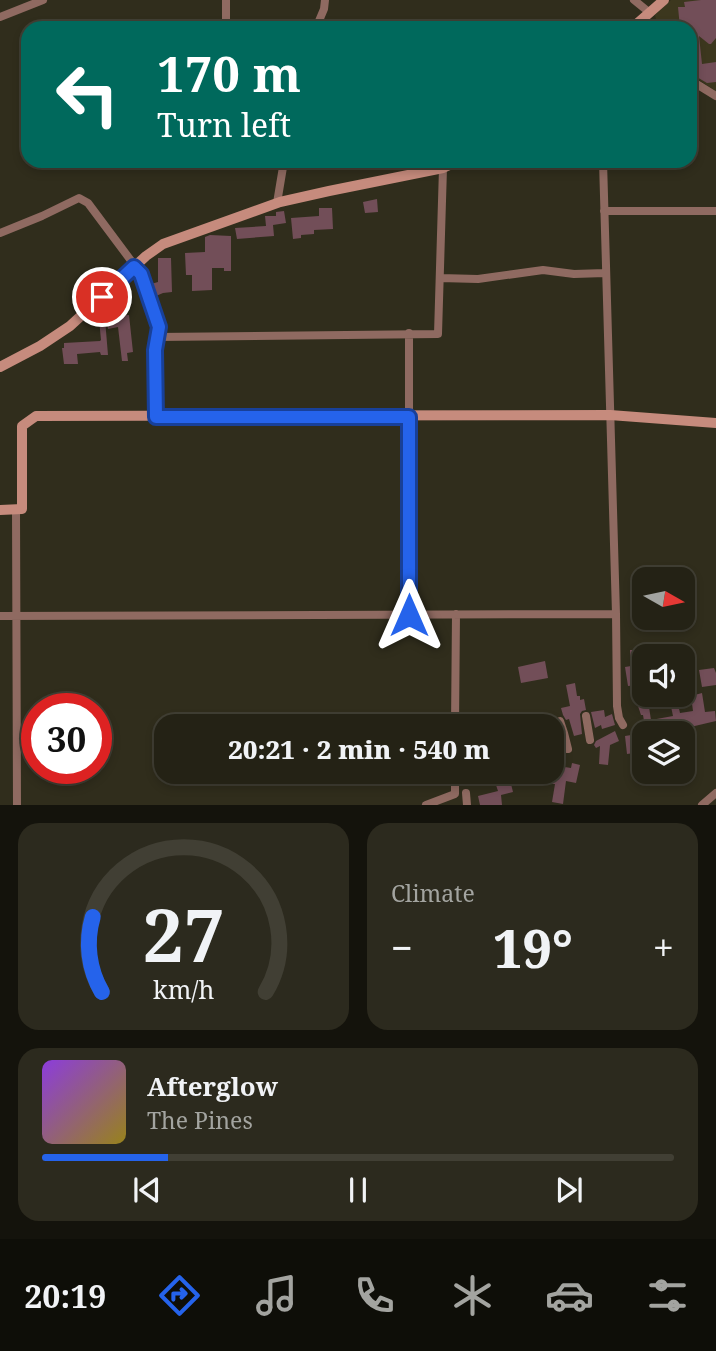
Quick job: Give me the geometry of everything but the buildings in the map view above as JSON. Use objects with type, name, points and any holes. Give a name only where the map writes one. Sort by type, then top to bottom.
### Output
[{"type":"street","points":[[16,0],[20,9]]},
{"type":"street","points":[[0,17],[43,0]]},
{"type":"street","points":[[226,0],[226,21]]},
{"type":"street","points":[[319,21],[325,0]]},
{"type":"street","points":[[634,0],[650,13]]},
{"type":"street","points":[[640,21],[664,0]]},
{"type":"street","points":[[697,84],[716,96]]},
{"type":"street","points":[[277,203],[283,168]]},
{"type":"street","points":[[0,367],[70,326],[146,256],[163,244],[277,203],[443,168],[438,334],[157,337]]},
{"type":"street","points":[[603,168],[617,706],[623,725]]},
{"type":"street","points":[[0,233],[79,198],[88,204],[141,274],[155,314],[159,327],[155,350],[156,417]]},
{"type":"street","points":[[604,211],[716,211]]},
{"type":"street","points":[[440,278],[478,279],[543,270],[574,274],[605,273]]},
{"type":"street","points":[[409,333],[409,615]]},
{"type":"street","points":[[0,510],[22,509],[23,426],[36,416],[610,415],[716,423]]},
{"type":"street","points":[[16,510],[17,805]]},
{"type":"street","points":[[455,714],[456,614]]},
{"type":"street","points":[[0,616],[616,614]]},
{"type":"street","points":[[586,716],[590,740]]},
{"type":"street","points":[[564,733],[568,749]]},
{"type":"street","points":[[426,805],[455,794],[455,784]]},
{"type":"street","points":[[466,793],[467,805]]},
{"type":"street","points":[[702,805],[716,793]]},
{"type":"shaded area","points":[[671,0],[716,0],[716,91],[697,79],[697,21],[656,21],[655,15]]},
{"type":"route","points":[[102,297],[134,267],[141,274],[159,327],[155,350],[156,417],[409,417],[409,615]]}]
